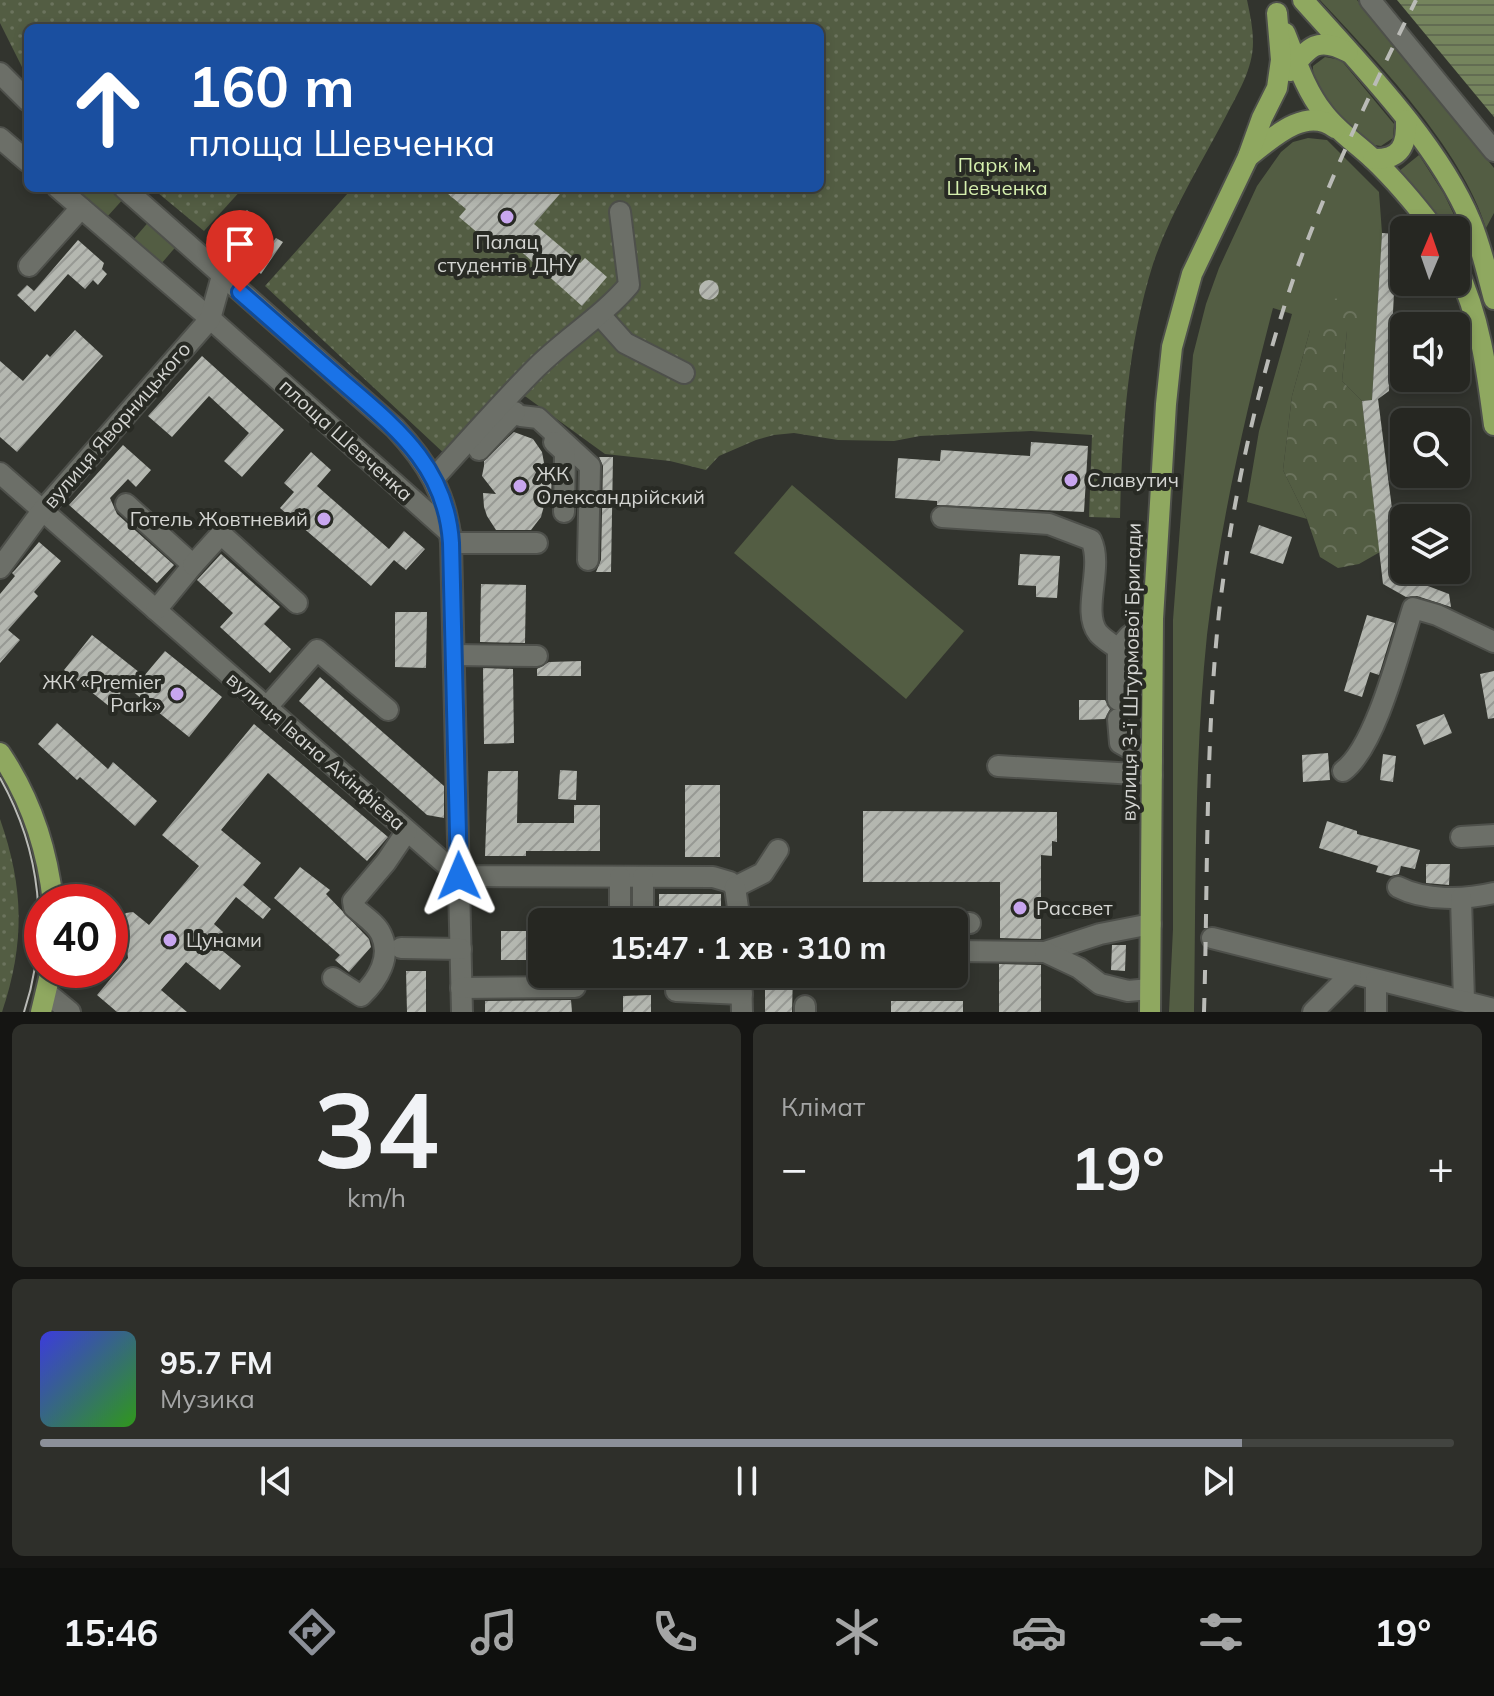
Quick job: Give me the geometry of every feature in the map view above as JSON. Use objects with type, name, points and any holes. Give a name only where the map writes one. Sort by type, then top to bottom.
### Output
[{"type":"main road","points":[[1303,0],[1406,120],[1444,172],[1470,220],[1494,299]]},
{"type":"main road","points":[[1275,6],[1309,90],[1337,129],[1373,159],[1425,216]]},
{"type":"main road","name":"вулиця 3-ї Штурмової Бригади","points":[[1275,6],[1281,60],[1277,88]]},
{"type":"main road","points":[[1296,62],[1317,44],[1327,43],[1348,52]]},
{"type":"main road","name":"вулиця 3-ї Штурмової Бригади","points":[[1150,1012],[1153,619],[1172,347],[1192,274],[1248,157],[1262,118],[1277,88],[1296,62]]},
{"type":"main road","name":"вулиця 3-ї Штурмової Бригади","points":[[1248,157],[1294,125],[1318,120],[1337,129]]},
{"type":"main road","points":[[1373,159],[1393,156],[1401,151],[1407,135],[1406,120]]},
{"type":"main road","points":[[1469,296],[1481,342],[1494,425]]},
{"type":"main road","points":[[0,753],[23,790],[40,831],[50,884]]},
{"type":"street","points":[[1370,0],[1494,151]]},
{"type":"street","points":[[0,73],[24,97]]},
{"type":"street","points":[[0,138],[24,159]]},
{"type":"street","name":"площа Шевченка","points":[[63,192],[210,319],[451,538]]},
{"type":"street","name":"площа Шевченка","points":[[128,192],[395,428],[417,452],[434,478],[443,496],[451,538]]},
{"type":"street","points":[[29,266],[81,208]]},
{"type":"street","points":[[479,450],[570,336],[600,315],[629,285],[620,212]]},
{"type":"street","name":"вулиця Яворницького","points":[[0,568],[42,511],[210,319],[222,276]]},
{"type":"street","points":[[600,315],[625,343],[684,373]]},
{"type":"street","points":[[434,478],[513,410]]},
{"type":"street","points":[[513,410],[565,452],[564,512]]},
{"type":"street","points":[[513,410],[538,418],[590,466],[588,560]]},
{"type":"street","name":"вулиця Івана Акінфієва","points":[[0,473],[459,876]]},
{"type":"street","points":[[126,504],[193,565]]},
{"type":"street","points":[[942,517],[1049,524],[1091,540],[1097,553],[1092,620],[1098,633],[1118,649]]},
{"type":"street","points":[[156,610],[221,534],[297,603]]},
{"type":"street","points":[[462,1012],[451,538],[537,543]]},
{"type":"street","points":[[1343,771],[1354,763],[1375,721],[1413,608],[1437,615],[1494,642]]},
{"type":"street","points":[[1152,768],[1120,743],[1118,649],[1129,636],[1153,619]]},
{"type":"street","points":[[267,707],[317,650],[382,705],[352,680]]},
{"type":"street","points":[[454,655],[537,656]]},
{"type":"street","points":[[998,766],[1152,768]]},
{"type":"street","points":[[333,978],[361,996],[382,971],[381,934],[354,907],[353,901],[407,831]]},
{"type":"street","points":[[1461,837],[1494,835]]},
{"type":"street","points":[[735,887],[763,873],[778,850]]},
{"type":"street","points":[[459,876],[713,877],[730,882],[735,887],[738,908]]},
{"type":"street","points":[[620,877],[620,908]]},
{"type":"street","points":[[643,877],[643,908]]},
{"type":"street","points":[[1398,887],[1411,894],[1461,898],[1494,893]]},
{"type":"street","points":[[1461,898],[1464,1001]]},
{"type":"street","points":[[968,951],[1043,952],[1100,934],[1151,924]]},
{"type":"street","points":[[1212,938],[1494,1009]]},
{"type":"street","points":[[401,948],[461,949]]},
{"type":"street","points":[[1043,952],[1079,968],[1100,984],[1128,991],[1150,989]]},
{"type":"street","points":[[1313,1012],[1351,974]]},
{"type":"street","points":[[1376,980],[1376,1012]]},
{"type":"street","points":[[461,988],[528,987]]},
{"type":"street","points":[[676,991],[742,993]]},
{"type":"street","points":[[44,1003],[70,1012]]},
{"type":"green space","name":"Парк iм. Шевченка","points":[[0,0],[1247,0],[1253,42],[1244,80],[1168,226],[1144,295],[1128,390],[1120,518],[1089,517],[1092,435],[1031,431],[920,436],[894,441],[838,440],[794,433],[756,440],[719,456],[706,470],[670,461],[605,454],[511,386],[448,457],[265,286],[348,192],[824,192],[824,24],[24,24],[24,71],[0,23]]},
{"type":"green space","points":[[1320,0],[1357,0],[1494,168],[1494,213],[1486,228],[1458,167],[1438,137],[1391,78]]},
{"type":"green space","points":[[1325,57],[1341,60],[1394,124],[1393,138],[1381,146],[1374,145],[1335,110],[1314,76],[1313,66]]},
{"type":"green space","points":[[1308,138],[1327,140],[1379,192],[1382,233],[1372,400],[1362,401],[1342,381],[1347,331],[1310,330],[1292,396],[1283,470],[1307,519],[1247,502],[1259,431],[1292,314],[1273,308],[1234,470],[1207,635],[1198,776],[1194,1012],[1169,1012],[1173,929],[1173,620],[1193,355],[1219,268],[1257,186],[1281,152],[1293,142]]},
{"type":"green space","points":[[1419,155],[1455,216],[1435,216],[1398,172]]},
{"type":"green space","points":[[79,192],[119,192],[125,197],[107,217]]},
{"type":"green space","points":[[157,192],[239,192],[204,231]]},
{"type":"green space","points":[[151,219],[179,243],[161,264],[133,240]]},
{"type":"green space","points":[[1348,295],[1360,301],[1359,321],[1347,331],[1342,381],[1362,401],[1380,552],[1359,564],[1338,568],[1320,557],[1307,519],[1283,470],[1292,396],[1310,330],[1327,301]]},
{"type":"green space","points":[[792,485],[964,631],[906,699],[734,553]]},
{"type":"green space","points":[[0,819],[14,869],[19,916],[15,962],[2,1012],[0,1012]]},
{"type":"shaded area","points":[[1397,0],[1494,0],[1494,117]]},
{"type":"building","points":[[446,192],[562,192],[534,224],[580,263],[585,258],[607,277],[582,306],[515,246],[513,249],[502,241],[486,240],[459,217],[466,209]]},
{"type":"building","points":[[247,210],[253,216],[227,244],[218,237]]},
{"type":"building","points":[[1382,233],[1390,234],[1390,296],[1394,296],[1393,312],[1390,312],[1389,391],[1378,399],[1391,504],[1390,584],[1423,584],[1449,594],[1451,607],[1417,596],[1406,597],[1383,584],[1362,401],[1372,400]]},
{"type":"building","points":[[276,238],[283,242],[261,274],[253,267]]},
{"type":"building","points":[[78,240],[104,263],[102,269],[107,274],[98,285],[93,280],[85,289],[68,274],[35,312],[17,295],[27,285],[34,291]]},
{"type":"building","points":[[709,280],[716,283],[719,290],[716,297],[709,300],[702,297],[699,290],[702,283]]},
{"type":"building","points":[[75,330],[103,356],[17,452],[0,437],[0,361],[23,381],[47,354],[50,357]]},
{"type":"building","points":[[202,356],[284,430],[242,477],[224,461],[249,433],[209,396],[172,437],[148,416]]},
{"type":"building","name":"ЖК Олександрійский","points":[[514,432],[533,439],[542,452],[544,463],[552,468],[551,499],[545,502],[541,517],[531,530],[496,530],[484,507],[483,493],[496,494],[482,476],[484,461]]},
{"type":"building","points":[[1031,442],[1088,446],[1084,512],[937,505],[937,501],[895,498],[898,458],[940,461],[941,450],[1030,456]]},
{"type":"building","points":[[123,445],[151,470],[136,487],[128,479],[110,498],[117,514],[174,565],[157,583],[69,505]]},
{"type":"building","name":"Готель Жовтневий","points":[[311,452],[331,470],[317,486],[389,549],[404,531],[425,549],[406,570],[394,560],[371,586],[280,508],[294,492],[284,483]]},
{"type":"building","points":[[599,457],[613,457],[611,572],[596,572],[601,560],[603,466]]},
{"type":"building","points":[[1259,525],[1292,537],[1283,564],[1250,553]]},
{"type":"building","points":[[39,542],[61,561],[34,592],[38,596],[8,630],[20,640],[0,663],[0,594],[15,576],[12,573]]},
{"type":"building","points":[[221,554],[280,607],[264,624],[291,649],[270,673],[220,627],[233,613],[197,580]]},
{"type":"building","points":[[1020,554],[1060,556],[1057,598],[1036,597],[1036,586],[1018,585]]},
{"type":"building","points":[[481,584],[526,585],[525,643],[480,642]]},
{"type":"building","points":[[395,612],[427,612],[426,668],[395,667]]},
{"type":"building","points":[[1367,615],[1395,623],[1379,675],[1370,672],[1362,697],[1344,691]]},
{"type":"building","points":[[92,635],[144,676],[165,651],[222,697],[189,737],[126,686],[110,707],[64,670]]},
{"type":"building","points":[[581,661],[581,676],[537,676],[537,669],[549,662]]},
{"type":"building","points":[[483,668],[513,669],[514,743],[484,744]]},
{"type":"building","points":[[1494,671],[1494,718],[1488,719],[1480,674]]},
{"type":"building","points":[[320,677],[444,786],[444,818],[427,815],[299,701]]},
{"type":"building","points":[[1079,700],[1105,700],[1110,709],[1105,719],[1079,720]]},
{"type":"building","points":[[1444,714],[1452,733],[1424,745],[1416,725]]},
{"type":"building","points":[[57,723],[108,769],[113,762],[157,801],[135,826],[38,744]]},
{"type":"building","points":[[254,724],[388,837],[367,861],[268,773],[221,830],[261,863],[243,885],[271,909],[263,919],[236,897],[214,924],[223,932],[213,943],[241,966],[220,990],[186,962],[161,990],[187,1012],[117,1012],[97,995],[103,988],[128,988],[128,913],[133,912],[149,925],[199,866],[162,835]]},
{"type":"building","points":[[1328,753],[1330,780],[1303,782],[1302,755]]},
{"type":"building","points":[[1383,754],[1396,756],[1393,782],[1380,780]]},
{"type":"building","points":[[560,770],[577,771],[576,800],[558,799]]},
{"type":"building","points":[[488,771],[518,771],[517,823],[574,823],[574,805],[600,805],[600,851],[526,851],[526,856],[485,856]]},
{"type":"building","points":[[685,785],[720,785],[720,857],[685,857]]},
{"type":"building","name":"Рассвет","points":[[863,811],[1057,812],[1057,842],[1052,841],[1052,856],[1041,855],[1041,939],[1000,938],[1000,882],[863,882]]},
{"type":"building","points":[[1327,821],[1357,831],[1357,834],[1420,850],[1415,869],[1401,866],[1399,874],[1391,876],[1376,872],[1378,866],[1319,848]]},
{"type":"building","points":[[1426,864],[1450,864],[1449,885],[1426,883]]},
{"type":"building","points":[[300,867],[330,890],[326,894],[369,939],[371,947],[349,972],[335,960],[340,955],[274,898]]},
{"type":"building","points":[[659,894],[721,894],[721,908],[659,908]]},
{"type":"building","points":[[501,931],[528,931],[528,960],[501,960]]},
{"type":"building","points":[[1112,945],[1126,945],[1125,971],[1111,970]]},
{"type":"building","points":[[999,964],[1041,965],[1041,1012],[999,1012]]},
{"type":"building","points":[[406,971],[426,971],[426,1012],[407,1012]]},
{"type":"building","points":[[765,988],[793,988],[792,1012],[765,1012]]},
{"type":"building","points":[[651,995],[651,1012],[623,1012],[623,996]]},
{"type":"building","points":[[571,1000],[572,1012],[485,1012],[485,1001]]},
{"type":"building","points":[[891,1001],[963,1001],[963,1012],[891,1012]]},
{"type":"tram line","points":[[0,778],[25,834],[37,893],[37,952],[24,1012]]},
{"type":"railway","points":[[1204,1012],[1214,663],[1224,571],[1248,443],[1268,359],[1307,241],[1351,137],[1416,0]]},
{"type":"place","name":"Палац студентів ДНУ","points":[[507,217]]},
{"type":"place","name":"Славутич","points":[[1071,480]]},
{"type":"place","name":"ЖК Олександрійский","points":[[520,486]]},
{"type":"place","name":"Готель Жовтневий","points":[[324,519]]},
{"type":"place","name":"ЖК «Premier Park»","points":[[177,694]]},
{"type":"place","name":"Рассвет","points":[[1020,908]]},
{"type":"place","name":"Цунами","points":[[170,940]]},
{"type":"route","points":[[240,292],[395,428],[423,461],[443,496],[451,543],[459,876]]}]
